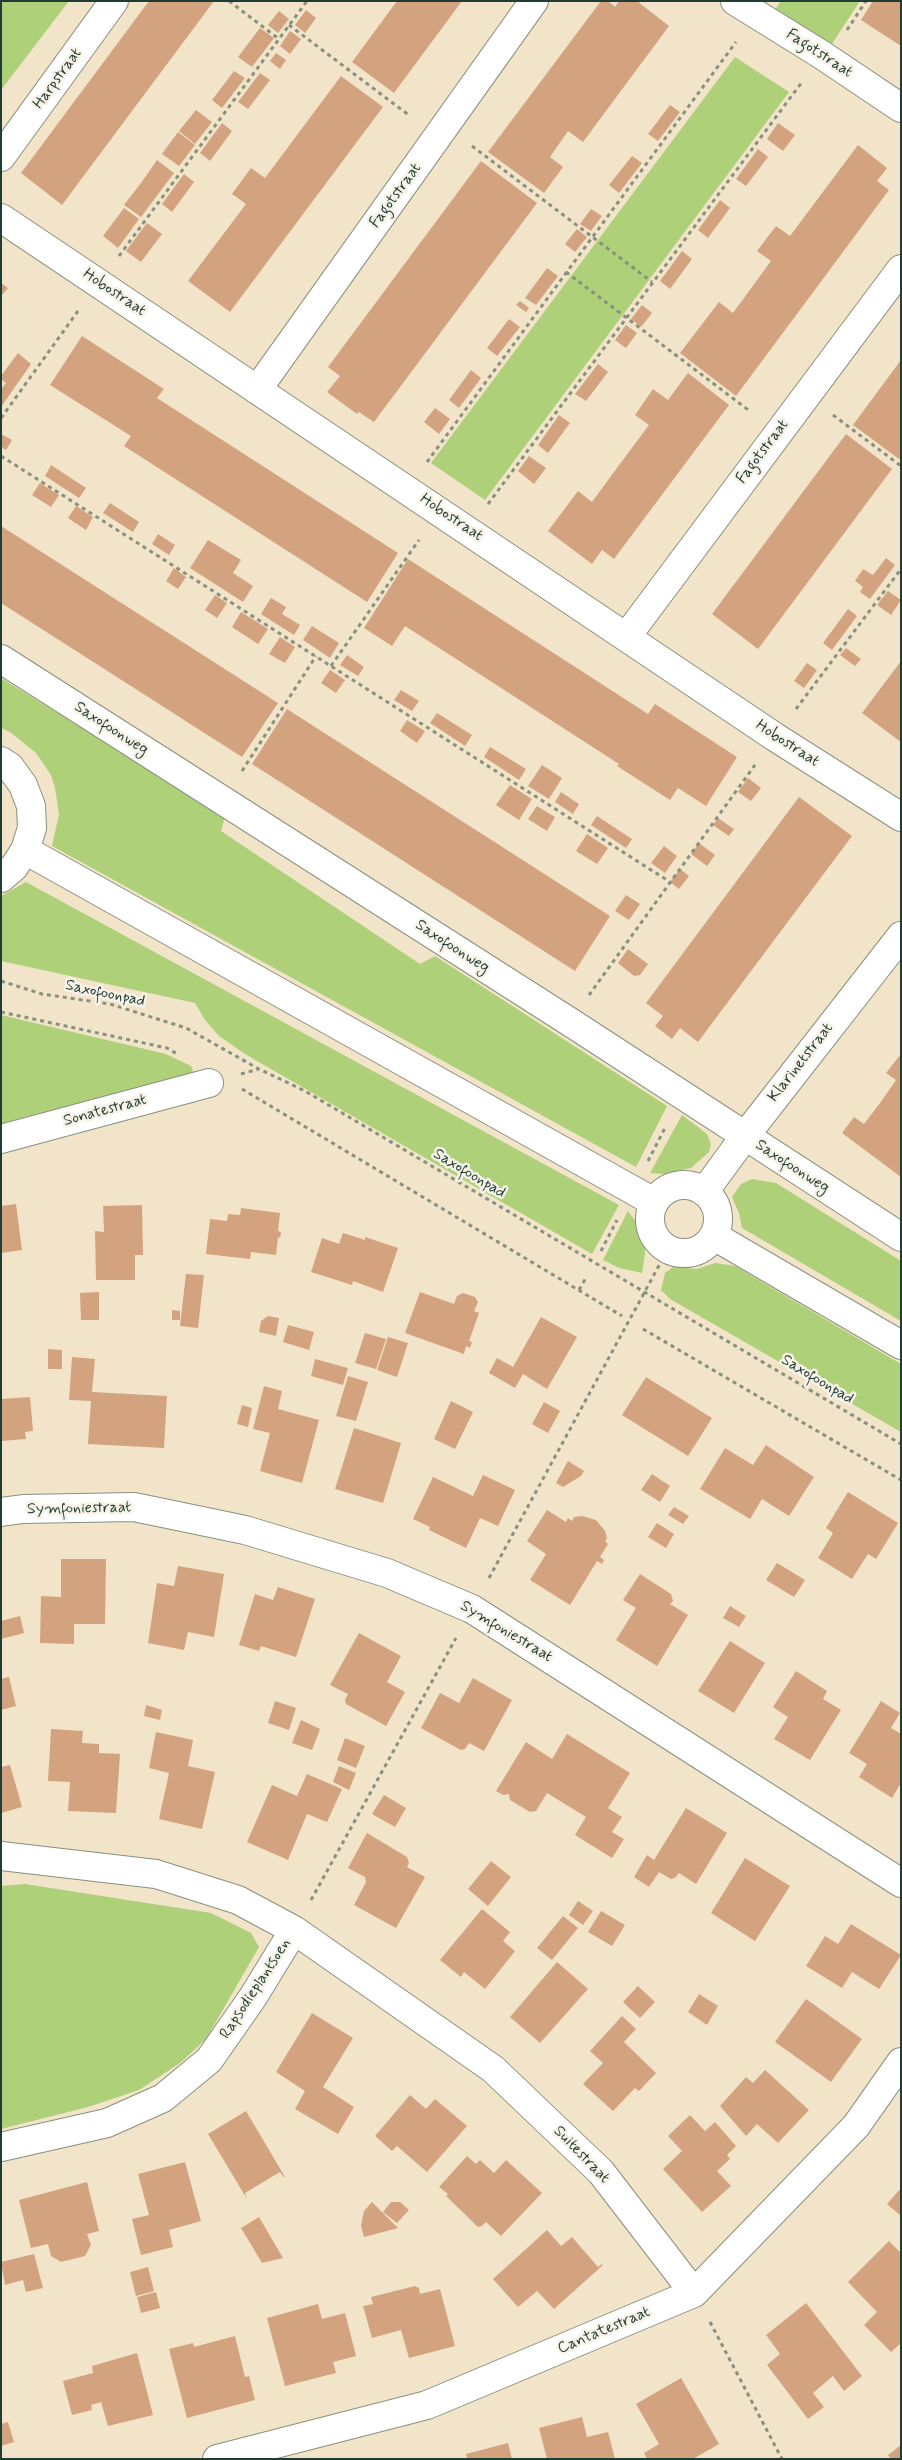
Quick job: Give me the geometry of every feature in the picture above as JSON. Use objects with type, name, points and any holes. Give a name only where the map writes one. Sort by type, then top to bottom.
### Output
[{"type":"street","name":"Harpstraat","points":[[1,157],[114,1]]},
{"type":"street","name":"Fagotstraat","points":[[258,390],[534,1]]},
{"type":"street","name":"Fagotstraat","points":[[746,8],[822,55],[901,108]]},
{"type":"street","name":"Hobostraat","points":[[1,218],[775,736],[901,817]]},
{"type":"street","name":"Fagotstraat","points":[[627,636],[901,269]]},
{"type":"street","name":"Saxofoonweg","points":[[1,659],[570,1022],[901,1237]]},
{"type":"street","points":[[1,761],[10,767],[23,785],[31,806],[32,828],[25,850],[14,867],[1,878]]},
{"type":"street","points":[[25,850],[654,1202]]},
{"type":"street","name":"Klarinetstraat","points":[[704,1192],[745,1136],[901,936]]},
{"type":"street","name":"Sonatestraat","points":[[1,1139],[209,1083]]},
{"type":"street","points":[[686,1184],[704,1192],[716,1208],[717,1227],[714,1236],[694,1252],[668,1250],[653,1234],[650,1213],[654,1202],[660,1194],[686,1184]]},
{"type":"street","points":[[714,1236],[901,1345]]},
{"type":"street","name":"Symfoniestraat","points":[[1,1512],[23,1509],[134,1507],[245,1530],[387,1573],[472,1609],[901,1883]]},
{"type":"street","name":"Rapsodieplantsoen","points":[[1,1856],[156,1874],[238,1900],[294,1930],[253,1997],[209,2060],[163,2098],[106,2122],[1,2147]]},
{"type":"street","name":"Suitestraat","points":[[294,1930],[493,2069],[601,2172],[694,2293]]},
{"type":"street","name":"Cantatestraat","points":[[217,2459],[426,2405],[694,2293],[856,2126],[901,2062]]},
{"type":"path","points":[[229,1],[279,39]]},
{"type":"path","points":[[1,418],[307,1]]},
{"type":"path","points":[[468,530],[822,55],[845,34],[866,1]]},
{"type":"path","points":[[407,489],[592,238],[746,8]]},
{"type":"path","points":[[289,25],[652,282]]},
{"type":"path","points":[[566,272],[778,432]]},
{"type":"path","points":[[806,395],[901,466]]},
{"type":"path","points":[[1,456],[670,882]]},
{"type":"path","points":[[331,666],[439,510]]},
{"type":"path","points":[[570,1022],[775,736],[901,568]]},
{"type":"path","points":[[223,800],[316,656]]},
{"type":"path","name":"Saxofoonpad","points":[[1,982],[42,994],[110,1004],[186,1028],[259,1069],[305,1091],[901,1444]]},
{"type":"path","points":[[1,1012],[167,1048],[184,1057]]},
{"type":"path","points":[[240,1088],[622,1316]]},
{"type":"path","points":[[644,1168],[682,1095]]},
{"type":"path","points":[[601,1251],[618,1218]]},
{"type":"path","points":[[579,1290],[587,1276]]},
{"type":"path","points":[[643,1329],[901,1480]]},
{"type":"path","points":[[694,2293],[782,2459]]},
{"type":"green space","points":[[4,1],[69,1],[1,90],[1,4]]},
{"type":"green space","points":[[781,1],[860,1],[828,50],[773,13]]},
{"type":"green space","points":[[735,57],[789,92],[485,500],[431,463]]},
{"type":"green space","points":[[1,678],[225,817],[221,831],[420,964],[435,956],[667,1106],[636,1167],[52,846],[59,814],[55,788],[51,775],[36,753],[10,732],[1,728]]},
{"type":"green space","points":[[26,882],[619,1205],[592,1254],[245,1054],[219,1036],[205,1020],[195,1003],[1,961],[1,896]]},
{"type":"green space","points":[[1,1015],[166,1054],[191,1066],[194,1074],[1,1126]]},
{"type":"green space","points":[[682,1115],[707,1134],[711,1144],[709,1152],[691,1168],[664,1174],[650,1173]]},
{"type":"green space","points":[[752,1179],[776,1183],[901,1261],[901,1321],[742,1228],[739,1213],[732,1197],[741,1184]]},
{"type":"green space","points":[[628,1211],[636,1222],[645,1246],[642,1273],[619,1268],[603,1260]]},
{"type":"green space","points":[[715,1263],[735,1266],[901,1364],[901,1432],[670,1299],[661,1290],[665,1273],[673,1267],[697,1269]]},
{"type":"green space","points":[[25,1884],[211,1913],[251,1933],[259,1947],[206,2039],[180,2063],[139,2090],[88,2107],[1,2129],[1,1886]]},
{"type":"building","points":[[149,1],[214,1],[62,205],[21,173]]},
{"type":"building","points":[[397,1],[462,1],[394,93],[352,62]]},
{"type":"building","points":[[601,1],[608,1],[615,7],[619,1],[637,1],[669,26],[583,142],[568,131],[550,157],[563,167],[544,193],[488,152]]},
{"type":"building","points":[[873,1],[901,1],[901,46],[861,20]]},
{"type":"building","points":[[306,10],[316,18],[305,33],[295,25]]},
{"type":"building","points":[[279,11],[289,19],[278,33],[268,25]]},
{"type":"building","points":[[260,28],[274,38],[252,67],[238,57]]},
{"type":"building","points":[[290,31],[301,39],[290,54],[280,46]]},
{"type":"building","points":[[276,53],[286,60],[280,69],[270,61]]},
{"type":"building","points":[[234,71],[245,78],[222,108],[212,100]]},
{"type":"building","points":[[260,73],[270,80],[248,109],[238,102]]},
{"type":"building","points":[[341,76],[383,107],[230,312],[188,281],[246,204],[232,194],[251,168],[265,178]]},
{"type":"building","points":[[670,105],[680,112],[658,141],[648,134]]},
{"type":"building","points":[[196,110],[212,122],[195,144],[179,131]]},
{"type":"building","points":[[222,123],[232,131],[210,161],[200,153]]},
{"type":"building","points":[[778,123],[795,135],[783,151],[767,139]]},
{"type":"building","points":[[178,132],[195,145],[179,166],[162,154]]},
{"type":"building","points":[[858,145],[887,168],[877,181],[889,190],[736,396],[680,353],[719,302],[733,313],[771,261],[757,251],[776,226],[790,236]]},
{"type":"building","points":[[758,149],[768,157],[746,186],[736,179]]},
{"type":"building","points":[[632,156],[642,163],[619,193],[609,185]]},
{"type":"building","points":[[157,160],[174,173],[141,217],[124,205]]},
{"type":"building","points":[[481,161],[537,203],[374,422],[359,412],[357,414],[327,392],[340,376],[328,367]]},
{"type":"building","points":[[184,174],[194,182],[172,212],[162,204]]},
{"type":"building","points":[[720,200],[730,208],[708,238],[698,230]]},
{"type":"building","points":[[124,208],[139,219],[118,248],[103,236]]},
{"type":"building","points":[[591,209],[602,216],[591,231],[580,224]]},
{"type":"building","points":[[147,223],[162,234],[141,262],[126,251]]},
{"type":"building","points":[[577,229],[587,237],[575,252],[565,244]]},
{"type":"building","points":[[682,251],[692,259],[670,289],[660,281]]},
{"type":"building","points":[[547,268],[558,276],[536,305],[525,298]]},
{"type":"building","points":[[1,283],[8,288],[1,296]]},
{"type":"building","points":[[520,301],[529,308],[526,312],[516,305]]},
{"type":"building","points":[[642,305],[652,313],[641,327],[631,319]]},
{"type":"building","points":[[509,319],[520,327],[497,356],[487,348]]},
{"type":"building","points":[[626,325],[637,333],[626,348],[615,340]]},
{"type":"building","points":[[82,336],[164,389],[157,398],[398,553],[367,602],[124,446],[131,436],[50,385]]},
{"type":"building","points":[[18,353],[31,364],[1,407],[1,389],[6,383],[1,379],[1,376]]},
{"type":"building","points":[[901,360],[901,457],[899,459],[853,425]]},
{"type":"building","points":[[598,364],[608,372],[586,401],[575,394]]},
{"type":"building","points":[[471,370],[481,378],[459,408],[449,400]]},
{"type":"building","points":[[688,373],[729,405],[614,559],[602,550],[592,564],[548,531],[578,491],[592,502],[649,425],[635,415],[653,389],[668,400]]},
{"type":"building","points":[[435,408],[450,419],[439,434],[424,422]]},
{"type":"building","points":[[559,415],[570,423],[548,453],[538,445]]},
{"type":"building","points":[[1,434],[12,440],[6,450],[1,447]]},
{"type":"building","points":[[846,434],[892,469],[758,649],[712,614]]},
{"type":"building","points":[[529,456],[546,468],[534,484],[518,471]]},
{"type":"building","points":[[51,465],[86,488],[79,498],[45,476]]},
{"type":"building","points":[[40,483],[59,495],[51,507],[32,495]]},
{"type":"building","points":[[110,503],[139,522],[133,532],[103,513]]},
{"type":"building","points":[[76,506],[93,517],[86,530],[68,518]]},
{"type":"building","points":[[1,526],[278,703],[242,757],[1,603]]},
{"type":"building","points":[[158,534],[175,545],[169,555],[152,544]]},
{"type":"building","points":[[208,540],[241,560],[233,573],[253,586],[243,602],[190,568]]},
{"type":"building","points":[[886,558],[895,565],[870,599],[860,592],[863,587],[855,581],[863,569],[873,575]]},
{"type":"building","points":[[408,559],[648,714],[655,704],[737,757],[706,806],[678,788],[670,800],[617,766],[619,764],[405,626],[392,646],[364,628]]},
{"type":"building","points":[[174,568],[186,577],[178,589],[166,581]]},
{"type":"building","points":[[888,591],[901,600],[891,615],[877,605]]},
{"type":"building","points":[[215,595],[227,603],[217,618],[205,610]]},
{"type":"building","points":[[271,598],[286,607],[282,614],[300,625],[294,635],[261,614]]},
{"type":"building","points":[[848,609],[857,616],[832,650],[823,643]]},
{"type":"building","points":[[241,612],[268,629],[258,644],[232,627]]},
{"type":"building","points":[[312,626],[339,643],[330,658],[303,640]]},
{"type":"building","points":[[280,637],[295,647],[285,663],[269,654]]},
{"type":"building","points":[[846,648],[861,659],[855,666],[840,655]]},
{"type":"building","points":[[347,655],[364,667],[358,676],[340,665]]},
{"type":"building","points":[[901,661],[901,742],[862,713]]},
{"type":"building","points":[[807,663],[817,670],[804,688],[794,681]]},
{"type":"building","points":[[330,670],[345,680],[336,693],[321,683]]},
{"type":"building","points":[[401,690],[419,701],[412,711],[394,700]]},
{"type":"building","points":[[287,709],[610,916],[575,971],[252,764]]},
{"type":"building","points":[[437,713],[472,735],[465,746],[430,723]]},
{"type":"building","points":[[407,720],[425,731],[417,743],[400,731]]},
{"type":"building","points":[[490,747],[526,769],[519,780],[484,757]]},
{"type":"building","points":[[542,765],[562,778],[549,799],[528,786]]},
{"type":"building","points":[[748,778],[761,788],[751,801],[738,792]]},
{"type":"building","points":[[510,785],[532,799],[519,820],[496,805]]},
{"type":"building","points":[[561,792],[579,804],[573,814],[555,802]]},
{"type":"building","points":[[799,797],[852,836],[698,1042],[680,1028],[672,1039],[655,1026],[663,1016],[646,1003]]},
{"type":"building","points":[[537,806],[555,817],[547,831],[528,819]]},
{"type":"building","points":[[597,816],[632,839],[626,848],[591,825]]},
{"type":"building","points":[[718,818],[734,829],[729,836],[713,825]]},
{"type":"building","points":[[587,834],[608,848],[597,864],[576,851]]},
{"type":"building","points":[[699,843],[715,855],[707,866],[691,854]]},
{"type":"building","points":[[664,846],[677,856],[665,873],[651,863]]},
{"type":"building","points":[[680,869],[689,876],[679,889],[670,882]]},
{"type":"building","points":[[626,895],[640,904],[629,920],[615,911]]},
{"type":"building","points":[[628,949],[648,964],[640,975],[634,976],[618,963]]},
{"type":"building","points":[[901,1054],[901,1177],[842,1133],[854,1117],[864,1124],[880,1103],[896,1080],[886,1073]]},
{"type":"building","points":[[16,1204],[22,1250],[1,1253],[1,1206]]},
{"type":"building","points":[[142,1205],[143,1255],[135,1255],[135,1280],[96,1280],[95,1231],[104,1232],[103,1206]]},
{"type":"building","points":[[241,1208],[280,1213],[278,1231],[281,1232],[280,1238],[278,1237],[276,1255],[251,1252],[250,1259],[206,1254],[210,1219],[227,1221],[228,1214],[240,1215]]},
{"type":"building","points":[[343,1233],[365,1240],[365,1237],[398,1248],[383,1292],[353,1281],[352,1285],[311,1272],[322,1238],[339,1244]]},
{"type":"building","points":[[186,1274],[204,1275],[198,1328],[180,1326]]},
{"type":"building","points":[[99,1292],[99,1320],[81,1320],[80,1293]]},
{"type":"building","points":[[420,1292],[454,1304],[457,1296],[463,1293],[475,1297],[478,1302],[474,1311],[479,1313],[469,1341],[472,1342],[470,1348],[466,1346],[464,1354],[405,1333]]},
{"type":"building","points":[[172,1310],[180,1311],[180,1320],[172,1320]]},
{"type":"building","points":[[268,1316],[279,1318],[276,1336],[259,1332],[261,1321]]},
{"type":"building","points":[[541,1317],[577,1337],[547,1389],[523,1374],[515,1388],[489,1373],[497,1358],[513,1367]]},
{"type":"building","points":[[288,1325],[314,1332],[309,1350],[283,1342]]},
{"type":"building","points":[[365,1333],[386,1339],[376,1369],[355,1363]]},
{"type":"building","points":[[388,1337],[408,1343],[397,1377],[377,1370]]},
{"type":"building","points":[[48,1349],[62,1350],[62,1369],[48,1369]]},
{"type":"building","points":[[72,1357],[95,1359],[92,1392],[167,1396],[164,1448],[88,1444],[91,1401],[69,1400]]},
{"type":"building","points":[[315,1359],[348,1368],[343,1385],[311,1376]]},
{"type":"building","points":[[348,1376],[368,1382],[356,1421],[336,1416]]},
{"type":"building","points":[[646,1377],[712,1418],[688,1456],[622,1415]]},
{"type":"building","points":[[264,1386],[282,1391],[278,1409],[319,1420],[302,1483],[260,1471],[270,1433],[253,1429]]},
{"type":"building","points":[[30,1397],[33,1431],[25,1432],[26,1439],[1,1441],[1,1399]]},
{"type":"building","points":[[451,1401],[473,1412],[455,1449],[434,1439]]},
{"type":"building","points":[[544,1402],[560,1411],[548,1433],[532,1424]]},
{"type":"building","points":[[242,1405],[252,1408],[248,1427],[237,1424]]},
{"type":"building","points":[[354,1428],[401,1443],[383,1503],[335,1489]]},
{"type":"building","points":[[766,1445],[814,1477],[789,1516],[762,1499],[750,1519],[700,1489],[725,1448],[753,1465]]},
{"type":"building","points":[[568,1461],[584,1471],[581,1476],[563,1487],[556,1483]]},
{"type":"building","points":[[652,1474],[670,1486],[660,1502],[641,1490]]},
{"type":"building","points":[[483,1475],[515,1490],[498,1526],[480,1518],[466,1548],[429,1530],[430,1527],[413,1519],[433,1477],[473,1496]]},
{"type":"building","points":[[848,1492],[898,1523],[876,1559],[868,1554],[852,1579],[818,1558],[833,1533],[826,1528]]},
{"type":"building","points":[[674,1507],[689,1516],[683,1524],[668,1515]]},
{"type":"building","points":[[547,1510],[566,1522],[568,1518],[572,1521],[574,1517],[582,1516],[596,1520],[605,1531],[607,1538],[605,1541],[608,1544],[600,1557],[604,1560],[602,1564],[597,1561],[570,1605],[530,1580],[546,1554],[527,1541]]},
{"type":"building","points":[[657,1523],[674,1534],[666,1548],[648,1537]]},
{"type":"building","points":[[61,1559],[106,1559],[105,1624],[74,1624],[74,1644],[40,1643],[41,1596],[61,1597]]},
{"type":"building","points":[[777,1563],[805,1580],[794,1597],[766,1580]]},
{"type":"building","points":[[178,1566],[224,1574],[214,1637],[188,1632],[184,1650],[148,1643],[157,1583],[174,1586]]},
{"type":"building","points":[[640,1574],[671,1594],[673,1601],[670,1604],[688,1615],[657,1666],[616,1640],[636,1608],[623,1600]]},
{"type":"building","points":[[278,1587],[315,1599],[296,1657],[261,1646],[259,1651],[239,1645],[255,1594],[273,1600]]},
{"type":"building","points":[[730,1606],[746,1616],[739,1627],[723,1618]]},
{"type":"building","points":[[20,1616],[24,1633],[1,1639],[1,1621]]},
{"type":"building","points":[[359,1633],[401,1656],[387,1682],[405,1692],[386,1726],[346,1704],[345,1700],[348,1694],[330,1685]]},
{"type":"building","points":[[730,1641],[765,1663],[734,1713],[698,1691]]},
{"type":"building","points":[[796,1671],[827,1691],[823,1699],[841,1710],[810,1760],[774,1739],[788,1717],[773,1707]]},
{"type":"building","points":[[9,1677],[16,1706],[1,1710],[1,1679]]},
{"type":"building","points":[[473,1678],[512,1700],[484,1751],[469,1743],[465,1749],[461,1750],[421,1728],[440,1693],[459,1703]]},
{"type":"building","points":[[275,1701],[296,1708],[289,1730],[268,1723]]},
{"type":"building","points":[[881,1701],[900,1713],[891,1728],[901,1734],[901,1783],[892,1798],[859,1777],[867,1764],[849,1753]]},
{"type":"building","points":[[146,1705],[162,1710],[160,1720],[144,1716]]},
{"type":"building","points":[[301,1720],[320,1729],[312,1750],[292,1743]]},
{"type":"building","points":[[51,1729],[83,1731],[82,1743],[99,1744],[99,1753],[120,1754],[116,1813],[68,1811],[70,1782],[48,1781]]},
{"type":"building","points":[[156,1732],[193,1740],[188,1766],[215,1772],[202,1829],[159,1819],[169,1773],[149,1768]]},
{"type":"building","points":[[567,1734],[630,1773],[608,1808],[622,1817],[612,1832],[624,1839],[612,1858],[575,1835],[586,1817],[547,1793],[536,1811],[530,1812],[510,1800],[509,1794],[503,1795],[496,1791],[526,1742],[552,1759]]},
{"type":"building","points":[[345,1738],[365,1746],[356,1768],[337,1760]]},
{"type":"building","points":[[10,1765],[22,1807],[1,1813],[1,1767]]},
{"type":"building","points":[[339,1766],[356,1773],[349,1790],[333,1782]]},
{"type":"building","points":[[307,1774],[342,1789],[327,1822],[307,1814],[288,1860],[247,1842],[272,1785],[297,1796]]},
{"type":"building","points":[[384,1795],[406,1808],[395,1827],[372,1814]]},
{"type":"building","points":[[686,1808],[727,1833],[696,1884],[679,1873],[675,1878],[671,1879],[659,1872],[649,1887],[634,1877],[647,1855],[654,1860]]},
{"type":"building","points":[[367,1833],[407,1857],[409,1863],[407,1867],[425,1877],[396,1928],[354,1905],[366,1882],[365,1877],[348,1868]]},
{"type":"building","points":[[745,1858],[790,1886],[755,1941],[711,1913]]},
{"type":"building","points":[[491,1861],[511,1877],[488,1906],[468,1889]]},
{"type":"building","points":[[578,1901],[593,1911],[583,1925],[569,1915]]},
{"type":"building","points":[[482,1909],[510,1932],[503,1941],[515,1951],[485,1989],[464,1972],[461,1977],[440,1960]]},
{"type":"building","points":[[601,1911],[625,1925],[612,1946],[588,1932]]},
{"type":"building","points":[[563,1916],[578,1928],[552,1960],[537,1948]]},
{"type":"building","points":[[851,1924],[901,1955],[879,1989],[852,1972],[842,1988],[806,1966],[825,1936],[838,1944]]},
{"type":"building","points":[[557,1962],[588,1989],[540,2043],[510,2017]]},
{"type":"building","points":[[638,1986],[655,2002],[640,2018],[623,2002]]},
{"type":"building","points":[[699,1994],[718,2006],[707,2025],[688,2012]]},
{"type":"building","points":[[806,1999],[862,2039],[831,2082],[775,2042]]},
{"type":"building","points":[[312,2013],[353,2038],[323,2087],[354,2107],[338,2134],[295,2109],[305,2091],[276,2072]]},
{"type":"building","points":[[622,2016],[636,2029],[624,2042],[656,2073],[639,2091],[635,2088],[613,2111],[583,2084],[603,2063],[590,2051]]},
{"type":"building","points":[[765,2070],[809,2110],[778,2143],[757,2124],[746,2136],[720,2106],[746,2077],[753,2083]]},
{"type":"building","points":[[410,2095],[426,2109],[435,2099],[467,2126],[427,2172],[397,2146],[392,2151],[375,2136]]},
{"type":"building","points":[[246,2111],[285,2177],[280,2172],[245,2193],[247,2199],[208,2134]]},
{"type":"building","points":[[690,2115],[705,2131],[715,2122],[736,2146],[727,2155],[730,2159],[717,2171],[731,2186],[702,2212],[663,2169],[682,2151],[668,2136]]},
{"type":"building","points":[[467,2156],[476,2164],[480,2160],[494,2173],[506,2160],[542,2193],[501,2236],[486,2222],[478,2227],[446,2196],[448,2194],[439,2187]]},
{"type":"building","points":[[185,2162],[201,2221],[169,2230],[173,2247],[141,2255],[132,2219],[149,2215],[138,2174]]},
{"type":"building","points":[[87,2182],[99,2231],[87,2234],[91,2245],[85,2256],[61,2262],[51,2256],[48,2244],[31,2248],[19,2200]]},
{"type":"building","points":[[901,2188],[901,2216],[887,2204]]},
{"type":"building","points":[[372,2202],[398,2228],[364,2237],[361,2226],[364,2211]]},
{"type":"building","points":[[391,2202],[400,2202],[409,2210],[397,2223],[383,2212]]},
{"type":"building","points":[[259,2217],[283,2258],[262,2263],[241,2228]]},
{"type":"building","points":[[547,2230],[561,2246],[572,2237],[598,2267],[603,2265],[554,2309],[537,2291],[518,2307],[493,2279]]},
{"type":"building","points":[[889,2241],[901,2253],[901,2343],[891,2352],[864,2325],[877,2312],[848,2282]]},
{"type":"building","points":[[34,2254],[43,2288],[26,2292],[23,2280],[5,2285],[1,2262]]},
{"type":"building","points":[[148,2267],[154,2291],[136,2296],[130,2272]]},
{"type":"building","points":[[415,2286],[419,2288],[420,2294],[440,2289],[455,2346],[409,2358],[401,2330],[372,2338],[363,2306],[373,2304],[371,2297]]},
{"type":"building","points":[[156,2292],[160,2308],[141,2313],[137,2297]]},
{"type":"building","points":[[806,2303],[862,2376],[844,2391],[833,2376],[813,2393],[824,2407],[808,2419],[767,2365],[780,2354],[766,2335]]},
{"type":"building","points":[[318,2304],[322,2319],[345,2313],[356,2356],[333,2362],[336,2373],[285,2386],[267,2318]]},
{"type":"building","points":[[235,2336],[245,2377],[249,2376],[255,2400],[187,2418],[169,2349],[193,2343],[194,2347]]},
{"type":"building","points":[[137,2353],[153,2415],[108,2426],[101,2402],[91,2405],[92,2410],[72,2415],[63,2381],[93,2373],[92,2366]]},
{"type":"building","points":[[681,2378],[719,2444],[693,2459],[647,2459],[644,2453],[659,2444],[636,2404]]},
{"type":"building","points":[[582,2417],[587,2437],[608,2432],[615,2459],[547,2459],[539,2428]]},
{"type":"building","points":[[8,2422],[14,2442],[1,2446],[1,2424]]},
{"type":"building","points":[[508,2443],[512,2459],[467,2459],[466,2454]]},
{"type":"building","points":[[901,2445],[901,2459],[891,2459],[888,2455]]}]
